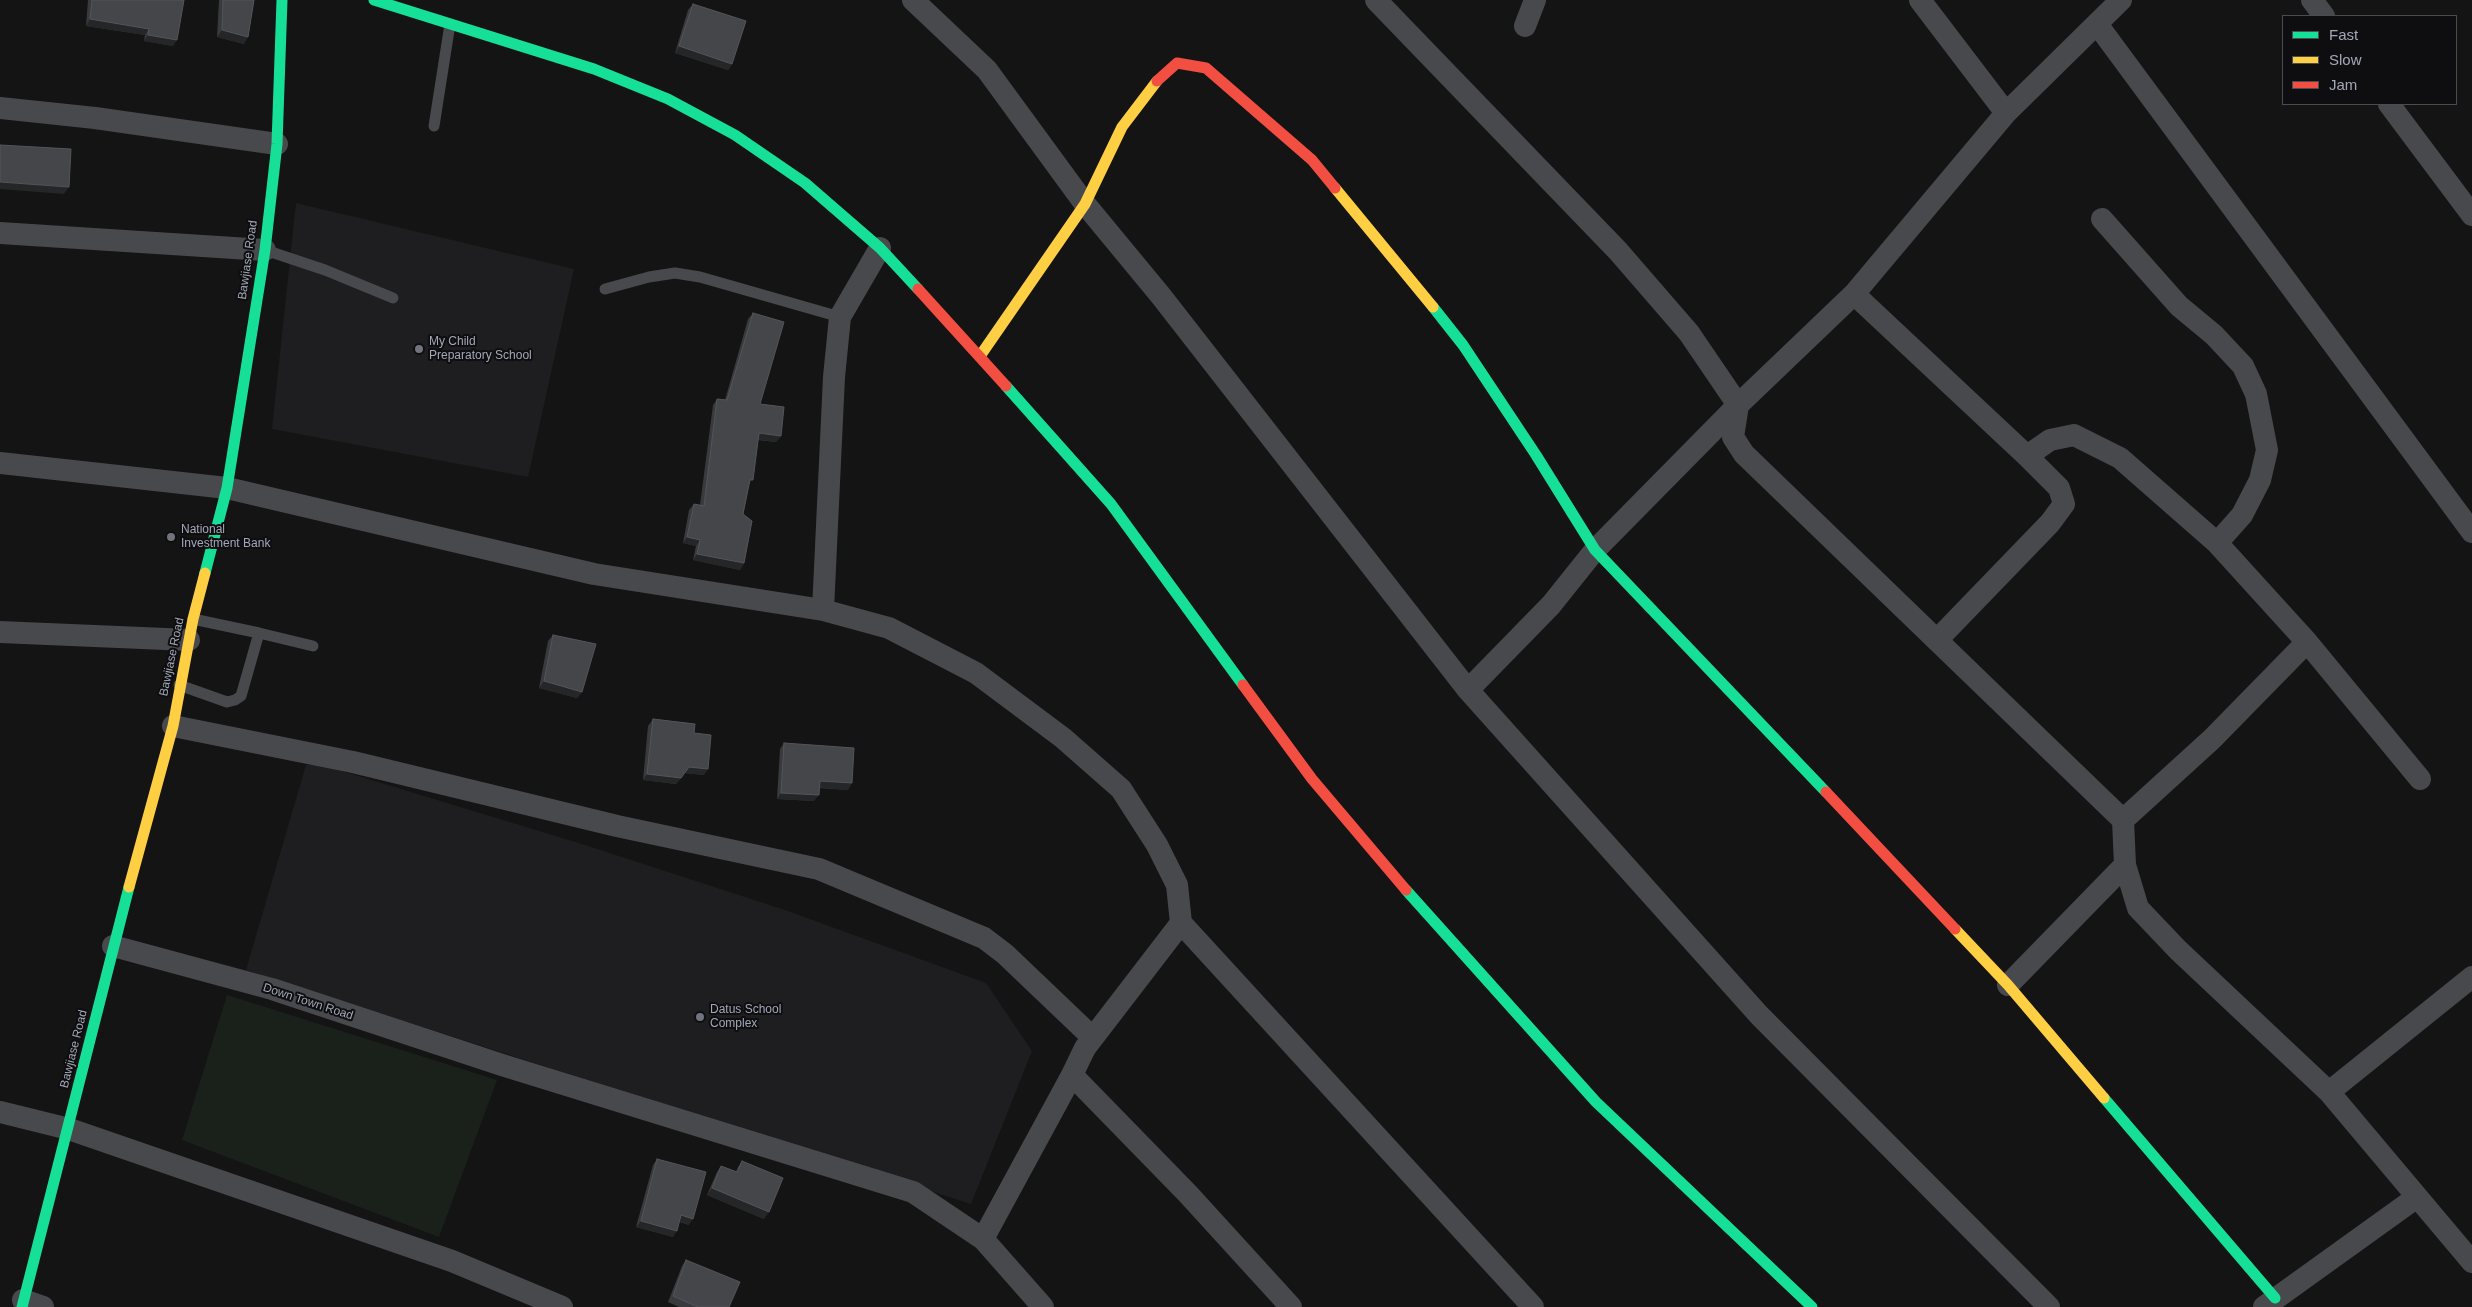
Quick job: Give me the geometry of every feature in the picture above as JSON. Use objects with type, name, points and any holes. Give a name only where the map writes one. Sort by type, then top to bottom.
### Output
[{"type":"street","name":"Bawjiase Road","points":[[29,1305],[113,946],[173,726],[191,630],[227,488],[264,250],[277,144],[282,0]]},
{"type":"street","points":[[374,0],[594,69],[668,99],[735,136],[805,183],[880,248],[980,356],[1110,504],[1312,779],[1411,896],[1596,1102],[1812,1307]]},
{"type":"street","points":[[913,0],[987,70],[1085,204],[1161,296],[1468,690],[1759,1015],[2049,1307]]},
{"type":"street","points":[[1376,0],[1618,251],[1689,333],[1738,405],[1733,437],[1744,454],[2123,820],[2125,865],[2138,908],[2178,950],[2329,1092],[2472,1262]]},
{"type":"street","points":[[1525,26],[1535,0]]},
{"type":"street","points":[[1920,0],[2006,113]]},
{"type":"street","points":[[1468,690],[1551,605],[1595,550],[1738,405],[1854,294],[2006,113],[2121,0]]},
{"type":"street","points":[[2312,0],[2323,15]]},
{"type":"street","points":[[2096,24],[2472,532]]},
{"type":"street","points":[[980,356],[1085,204],[1122,127],[1162,74],[1177,63],[1206,68],[1312,160],[1398,262],[1463,345],[1536,455],[1595,550],[2008,985],[2269,1303],[2417,1197]]},
{"type":"street","points":[[2390,105],[2472,215]]},
{"type":"street","points":[[0,108],[95,118],[277,144]]},
{"type":"street","points":[[2102,219],[2179,306],[2214,334],[2243,366],[2256,394],[2267,450],[2260,480],[2242,515],[2217,543]]},
{"type":"street","points":[[0,233],[264,250]]},
{"type":"street","points":[[823,610],[834,377],[840,317],[880,248]]},
{"type":"street","points":[[1854,294],[2027,456],[2059,488],[2064,504],[2050,523],[1936,640]]},
{"type":"street","points":[[2027,456],[2050,440],[2074,434],[2120,458],[2217,543],[2307,642],[2420,779]]},
{"type":"street","points":[[0,463],[227,488],[594,574],[823,610],[889,628],[976,673],[1063,738],[1121,789],[1157,845],[1177,885],[1181,924],[1533,1307]]},
{"type":"street","points":[[0,633],[191,630]]},
{"type":"street","points":[[2123,820],[2212,739],[2307,642]]},
{"type":"street","points":[[173,726],[353,762],[616,826],[819,868],[984,938],[1005,954],[1092,1037]]},
{"type":"street","points":[[2008,985],[2125,865]]},
{"type":"street","points":[[982,1239],[1092,1037],[1181,924]]},
{"type":"street","name":"Down Town Road","points":[[113,946],[272,989],[502,1065],[913,1192],[982,1239],[1042,1307]]},
{"type":"street","points":[[2329,1092],[2472,977]]},
{"type":"street","points":[[1072,1076],[1188,1194],[1291,1307]]},
{"type":"street","points":[[0,1112],[69,1129],[452,1262],[562,1307]]},
{"type":"lane","points":[[434,126],[450,23]]},
{"type":"lane","points":[[264,250],[325,270],[393,298]]},
{"type":"lane","points":[[605,289],[649,277],[675,273],[700,277],[840,317]]},
{"type":"lane","points":[[191,630],[259,633],[313,646]]},
{"type":"lane","points":[[180,685],[227,702],[235,700],[241,696],[259,633]]},
{"type":"shaded area","name":"My Child Preparatory School","points":[[296,203],[574,269],[528,477],[272,429]]},
{"type":"shaded area","name":"Datus School Complex","points":[[306,765],[322,765],[582,844],[785,910],[986,983],[1032,1051],[971,1204],[246,970]]},
{"type":"shaded area","points":[[227,995],[497,1080],[439,1237],[182,1140]]},
{"type":"building","points":[[92,0],[184,0],[177,40],[148,35],[149,29],[90,19]]},
{"type":"building","points":[[223,0],[254,0],[248,37],[222,30]]},
{"type":"building","points":[[693,4],[746,21],[732,64],[679,46]]},
{"type":"building","points":[[0,145],[71,149],[69,187],[0,182]]},
{"type":"building","points":[[753,313],[784,322],[760,404],[784,407],[781,436],[759,433],[753,480],[750,480],[743,514],[752,521],[744,563],[697,554],[700,540],[687,537],[694,504],[704,506],[717,399],[727,400]]},
{"type":"building","points":[[553,635],[596,644],[582,692],[544,681]]},
{"type":"building","points":[[653,719],[695,724],[694,733],[711,735],[708,769],[689,767],[681,778],[647,774]]},
{"type":"building","points":[[784,743],[854,748],[852,783],[820,781],[819,795],[781,793]]},
{"type":"building","points":[[657,1159],[706,1172],[693,1219],[681,1215],[677,1231],[641,1221]]},
{"type":"building","points":[[742,1161],[783,1178],[769,1212],[712,1188],[721,1166],[737,1172]]},
{"type":"building","points":[[686,1260],[740,1282],[729,1307],[698,1307],[673,1296]]},
{"type":"traffic: fast","points":[[205,573],[227,488],[265,250],[277,144],[282,0]]},
{"type":"traffic: fast","points":[[374,0],[594,69],[668,99],[735,135],[805,183],[880,248],[918,289]]},
{"type":"traffic: fast","points":[[1433,307],[1463,345],[1536,455],[1595,550],[1826,792]]},
{"type":"traffic: fast","points":[[1006,386],[1111,504],[1243,685]]},
{"type":"traffic: fast","points":[[22,1307],[129,887]]},
{"type":"traffic: fast","points":[[1406,890],[1596,1102],[1812,1307]]},
{"type":"traffic: fast","points":[[2104,1098],[2275,1298]]},
{"type":"traffic: slow","points":[[980,356],[1085,204],[1122,127],[1157,81]]},
{"type":"traffic: slow","points":[[1335,188],[1433,307]]},
{"type":"traffic: slow","points":[[129,887],[173,726],[193,619],[205,573]]},
{"type":"traffic: slow","points":[[1955,929],[2008,985],[2104,1098]]},
{"type":"traffic: jam","points":[[1157,81],[1177,63],[1206,68],[1312,160],[1335,188]]},
{"type":"traffic: jam","points":[[918,289],[1006,386]]},
{"type":"traffic: jam","points":[[1243,685],[1312,779],[1406,890]]},
{"type":"traffic: jam","points":[[1826,792],[1955,929]]},
{"type":"place","name":"My Child Preparatory School","points":[[419,349]]},
{"type":"place","name":"National Investment Bank","points":[[171,537]]},
{"type":"place","name":"Datus School Complex","points":[[700,1017]]}]
